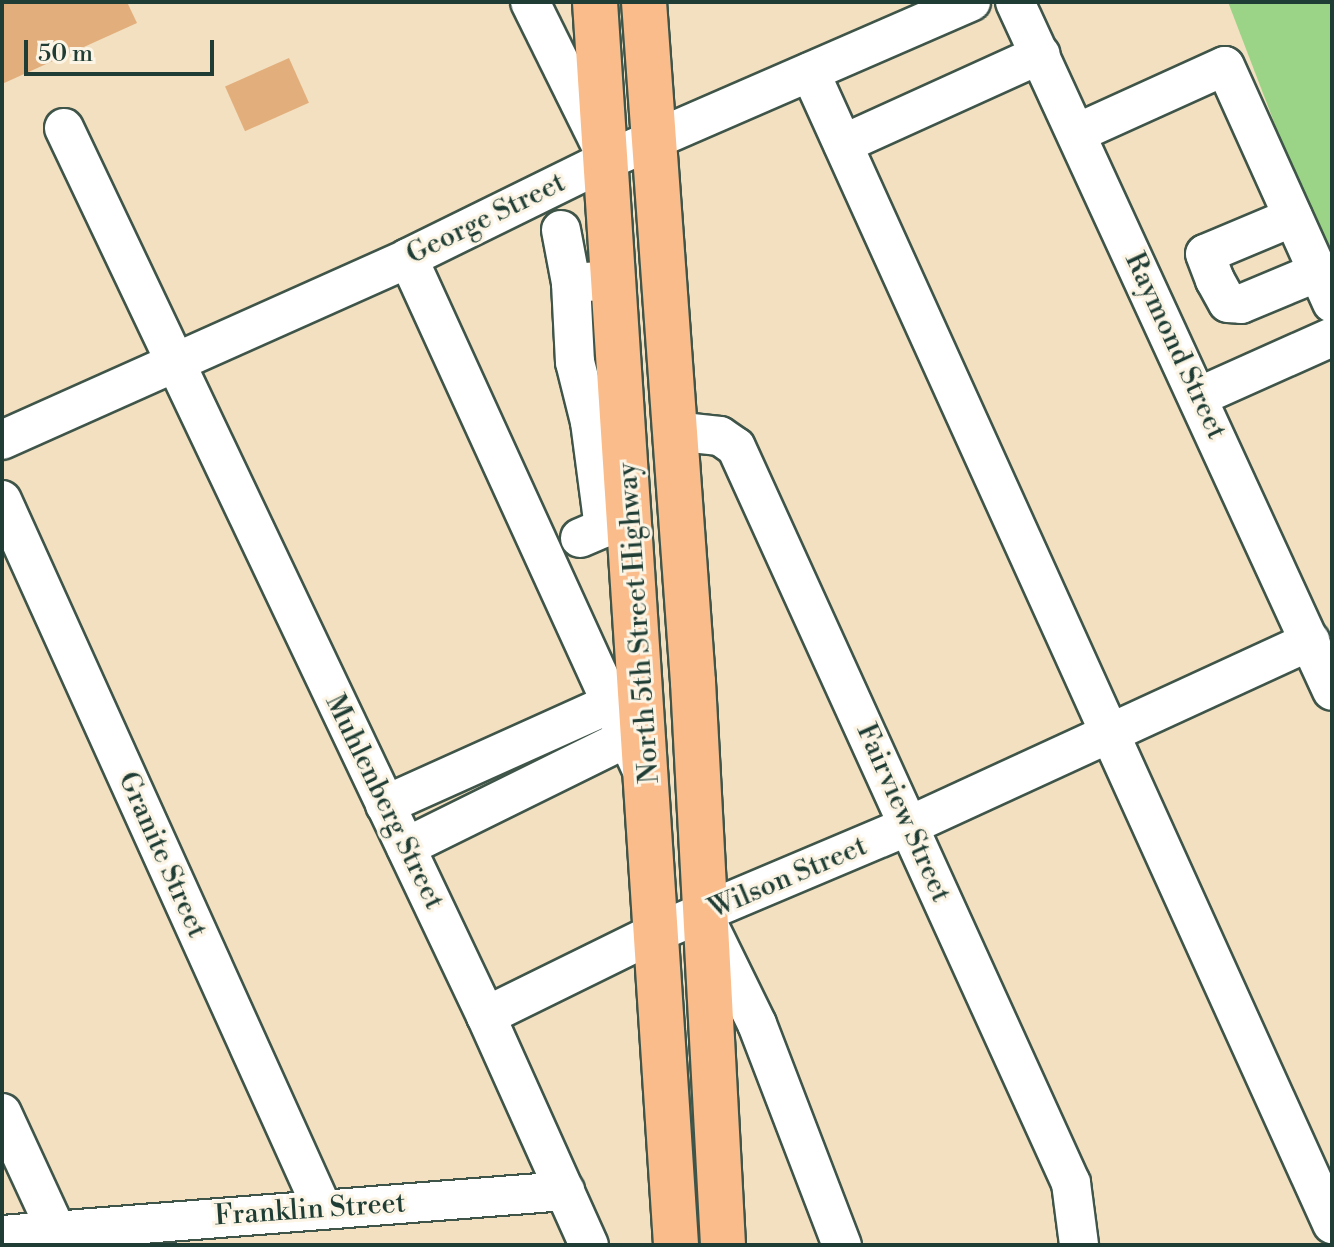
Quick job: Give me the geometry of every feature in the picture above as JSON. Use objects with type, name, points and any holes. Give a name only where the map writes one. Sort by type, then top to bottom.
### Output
[{"type":"main road","name":"North 5th Street Highway","points":[[595,2],[621,359],[608,422],[650,787],[655,933],[676,1245]]},
{"type":"main road","name":"North 5th Street Highway","points":[[644,2],[693,682],[723,1245]]},
{"type":"street","points":[[530,2],[607,160]]},
{"type":"street","name":"George Street","points":[[2,440],[408,258],[607,160],[971,2]]},
{"type":"street","name":"Raymond Street","points":[[1015,2],[1332,691]]},
{"type":"street","points":[[843,144],[1041,54]]},
{"type":"street","points":[[1077,133],[1225,66],[1325,288],[1241,304],[1228,303],[1205,254],[1293,217]]},
{"type":"street","points":[[810,72],[1332,1224]]},
{"type":"street","name":"Muhlenberg Street","points":[[64,128],[173,363],[486,1016],[589,1245]]},
{"type":"street","points":[[561,230],[571,283],[575,362],[608,422]]},
{"type":"street","points":[[408,258],[650,787]]},
{"type":"street","points":[[571,283],[615,280]]},
{"type":"street","points":[[1198,397],[1332,337]]},
{"type":"street","points":[[575,362],[621,359]]},
{"type":"street","name":"Fairview Street","points":[[673,431],[720,436],[736,447],[1071,1183],[1079,1245]]},
{"type":"street","name":"Granite Street","points":[[2,500],[323,1210]]},
{"type":"street","points":[[580,538],[604,528],[616,501]]},
{"type":"street","name":"Wilson Street","points":[[486,1016],[655,933],[908,826],[1310,641]]},
{"type":"street","points":[[385,805],[612,703]]},
{"type":"street","points":[[406,847],[627,738]]},
{"type":"street","points":[[704,914],[757,1024],[842,1245]]},
{"type":"street","points":[[2,1113],[59,1237]]},
{"type":"street","name":"Franklin Street","points":[[2,1235],[59,1237],[323,1210],[565,1191]]},
{"type":"green space","points":[[1228,2],[1332,2],[1332,273]]},
{"type":"building","points":[[2,2],[127,2],[137,23],[2,84]]},
{"type":"building","points":[[289,58],[309,103],[245,131],[225,86]]}]
